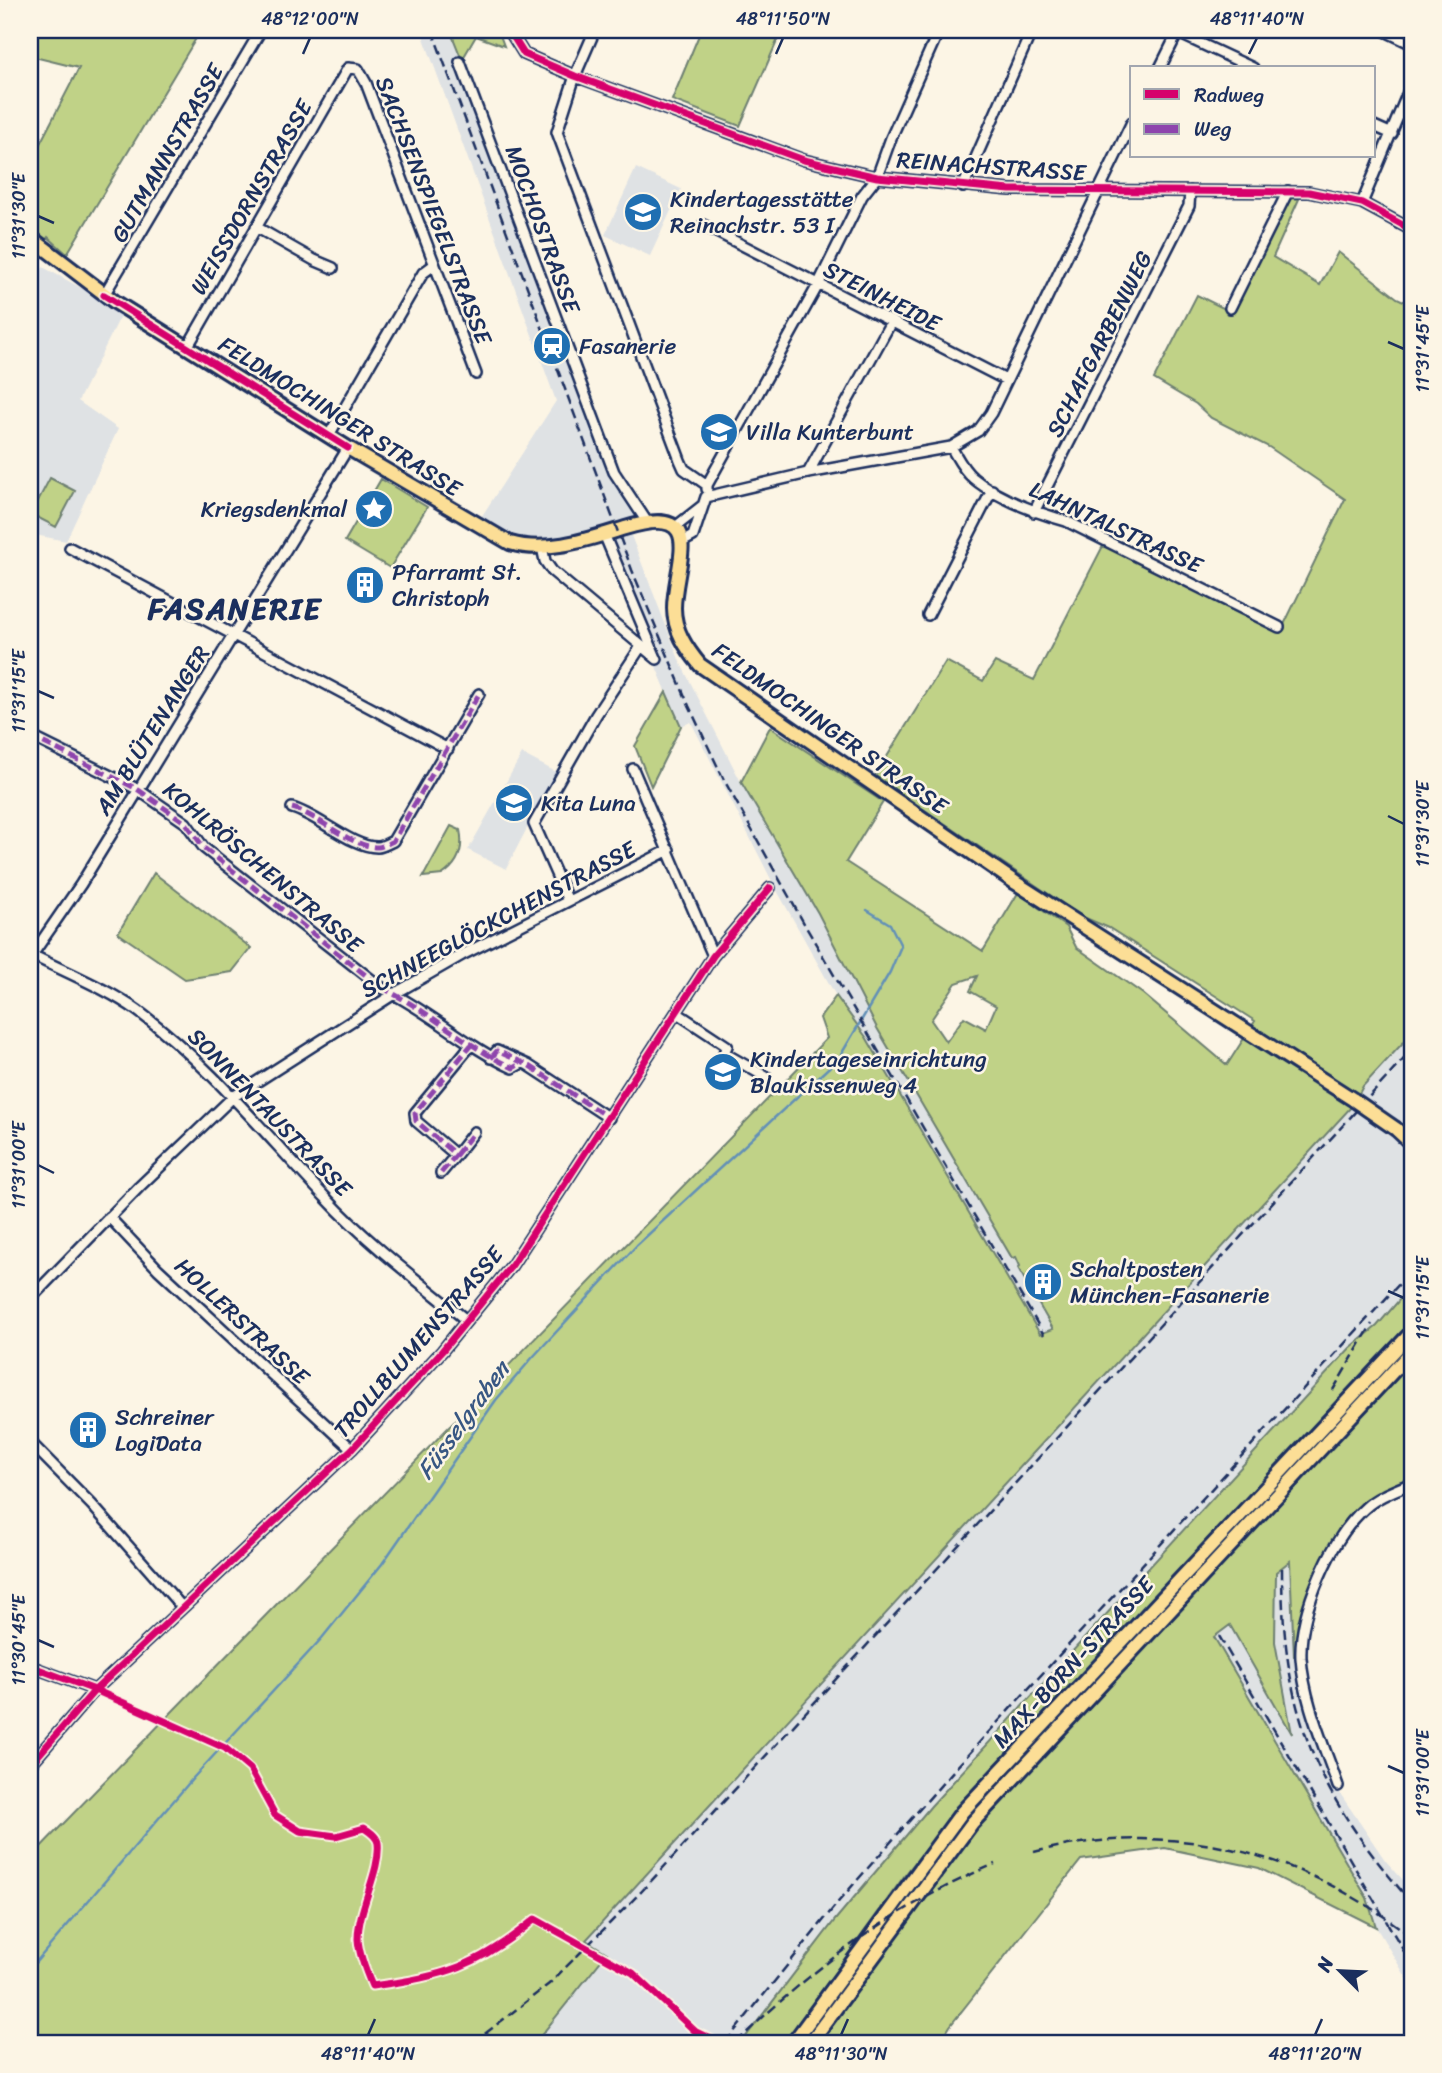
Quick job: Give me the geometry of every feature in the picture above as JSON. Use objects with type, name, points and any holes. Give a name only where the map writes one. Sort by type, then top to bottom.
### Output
[{"type":"main road","name":"FELDMOCHINGER STRASSE","points":[[30,237],[104,295],[348,448],[510,543],[528,548],[542,547],[647,522],[660,522],[674,528]]},
{"type":"main road","points":[[674,528],[682,542]]},
{"type":"main road","name":"FELDMOCHINGER STRASSE","points":[[682,542],[683,557],[673,610],[682,640],[700,665],[1016,883],[1353,1100],[1412,1142]]},
{"type":"main road","name":"MAX-BORN-STRASSE","points":[[793,2043],[962,1812],[1412,1332]]},
{"type":"main road","name":"MAX-BORN-STRASSE","points":[[810,2043],[972,1823],[1412,1351]]},
{"type":"street","name":"GUTMANNSTRASSE","points":[[104,295],[261,30]]},
{"type":"street","name":"REINACHSTRASSE","points":[[509,30],[524,54],[575,76],[804,160],[877,177],[962,187],[1096,192],[1288,191],[1328,194],[1362,203],[1412,230]]},
{"type":"street","points":[[595,30],[575,76],[557,132],[680,460],[684,469],[707,485]]},
{"type":"street","points":[[682,542],[694,536],[707,485],[818,285],[862,196],[877,177],[891,138],[939,30]]},
{"type":"street","points":[[962,187],[1032,30]]},
{"type":"street","points":[[1384,30],[1412,44]]},
{"type":"street","points":[[1161,66],[1179,31],[1249,66]]},
{"type":"street","name":"MOCHOSTRASSE","points":[[460,62],[614,472],[647,522]]},
{"type":"street","name":"WEISSDORNSTRASSE","points":[[188,346],[348,68]]},
{"type":"street","name":"SACHSENSPIEGELSTRASSE","points":[[348,68],[358,69],[366,83],[476,374]]},
{"type":"street","points":[[1362,203],[1412,83]]},
{"type":"street","points":[[674,528],[705,501],[808,473],[951,447],[978,431],[991,413],[1130,126]]},
{"type":"street","points":[[1376,126],[1392,134]]},
{"type":"street","name":"SCHAFGARBENWEG","points":[[1034,512],[1143,302],[1189,206],[1190,191]]},
{"type":"street","points":[[1230,309],[1288,191]]},
{"type":"street","name":"STEINHEIDE","points":[[703,225],[1006,380]]},
{"type":"street","points":[[256,227],[333,268]]},
{"type":"street","points":[[30,264],[41,246]]},
{"type":"street","points":[[329,435],[423,273],[434,265]]},
{"type":"street","points":[[808,473],[891,322]]},
{"type":"street","name":"LAHNTALSTRASSE","points":[[951,447],[965,470],[992,489],[1034,512],[1066,521],[1279,627]]},
{"type":"street","name":"AM BLÜTENANGER","points":[[31,956],[81,884],[348,448]]},
{"type":"street","points":[[928,615],[992,489]]},
{"type":"street","points":[[542,547],[552,571],[640,648],[657,659],[604,534]]},
{"type":"street","points":[[70,548],[234,633],[447,749]]},
{"type":"street","points":[[568,901],[534,824],[596,715],[640,648]]},
{"type":"street","points":[[292,808],[305,811],[365,844],[379,847],[393,841],[479,694]]},
{"type":"street","name":"KOHLRÖSCHENSTRASSE","points":[[30,736],[137,789],[186,822],[204,848],[382,988],[410,1001],[491,1058],[513,1068],[522,1063],[609,1118]]},
{"type":"street","points":[[634,769],[713,956]]},
{"type":"street","name":"SCHNEEGLÖCKCHENSTRASSE","points":[[30,1299],[109,1217],[233,1097],[394,994],[669,850]]},
{"type":"street","name":"TROLLBLUMENSTRASSE","points":[[30,1765],[95,1690],[352,1449],[423,1374],[512,1265],[713,956],[770,888]]},
{"type":"street","name":"SONNENTAUSTRASSE","points":[[31,956],[133,1007],[180,1046],[233,1097],[326,1199],[374,1244],[466,1320]]},
{"type":"street","points":[[677,1013],[727,1046],[724,1053],[766,1077]]},
{"type":"street","points":[[456,1155],[416,1121],[415,1113],[471,1045]]},
{"type":"street","points":[[441,1173],[474,1132]]},
{"type":"street","name":"HOLLERSTRASSE","points":[[109,1217],[158,1269],[352,1449]]},
{"type":"street","points":[[30,1442],[92,1506],[182,1607]]},
{"type":"street","points":[[1338,1786],[1306,1690],[1301,1656],[1304,1626],[1315,1588],[1331,1554],[1351,1523],[1365,1507],[1412,1483]]},
{"type":"street","points":[[30,1665],[95,1690]]},
{"type":"shaded area","points":[[421,30],[450,30],[559,309],[571,352],[595,416],[621,477],[650,513],[630,533],[680,662],[741,782],[818,913],[877,1028],[1012,1258],[1016,1257],[1020,1266],[1018,1268],[1053,1329],[1044,1335],[1041,1335],[866,1037],[836,996],[775,887],[691,722],[681,726],[601,536],[518,543],[478,522],[556,401]]},
{"type":"shaded area","name":"Kindertagesstätte Reinachstr. 53 I","points":[[636,168],[681,189],[650,256],[605,235]]},
{"type":"shaded area","points":[[43,267],[123,311],[78,401],[118,429],[66,541],[30,534],[30,293]]},
{"type":"shaded area","points":[[522,754],[556,772],[506,869],[468,850]]},
{"type":"shaded area","points":[[1412,1033],[1412,1285],[1377,1326],[1350,1348],[931,1806],[835,1920],[741,2043],[535,2043],[606,1954],[586,1940],[1353,1105],[1363,1086]]},
{"type":"shaded area","points":[[1290,1560],[1294,1657],[1310,1721],[1337,1789],[1385,1860],[1412,1890],[1412,1987],[1376,1927],[1367,1898],[1214,1637],[1230,1625],[1292,1732],[1275,1642],[1276,1572]]},
{"type":"green space","points":[[30,30],[201,30],[67,254],[48,237],[41,246],[30,237],[30,163],[79,68],[30,56]]},
{"type":"green space","points":[[450,30],[498,30],[504,46],[476,36],[462,60]]},
{"type":"green space","points":[[701,30],[782,30],[740,126],[672,100]]},
{"type":"green space","points":[[1289,198],[1299,199],[1273,257],[1320,285],[1338,252],[1397,298],[1412,305],[1412,1033],[1363,1086],[1353,1105],[586,1940],[607,1953],[535,2043],[30,2043],[30,1858],[827,1038],[820,1018],[836,996],[866,1037],[1040,1334],[1053,1329],[1018,1268],[1020,1266],[1016,1257],[1012,1258],[877,1028],[818,913],[741,782],[770,727],[883,802],[846,862],[983,951],[1018,893],[1066,927],[1076,947],[1143,994],[1227,1065],[1255,1021],[1109,928],[1081,916],[875,776],[946,661],[983,681],[995,662],[1034,680],[1105,542],[1281,631],[1345,499],[1269,447],[1211,418],[1196,404],[1154,379],[1197,295],[1231,312]],"holes":[[[977,976],[970,991],[996,1006],[986,1029],[964,1017],[946,1042],[931,1020],[956,983]]]},
{"type":"green space","points":[[50,478],[75,491],[56,527],[31,514]]},
{"type":"green space","points":[[381,479],[427,507],[390,568],[345,541]]},
{"type":"green space","points":[[666,692],[681,726],[651,786],[635,746]]},
{"type":"green space","points":[[451,826],[460,830],[459,856],[442,875],[423,877]]},
{"type":"green space","points":[[154,873],[251,948],[232,972],[185,979],[118,933]]},
{"type":"green space","points":[[1412,1285],[1412,1321],[959,1806],[905,1875],[784,2043],[741,2043],[835,1920],[931,1806],[1350,1348],[1377,1326]]},
{"type":"green space","points":[[1412,1361],[1412,1479],[1366,1506],[1335,1542],[1308,1598],[1294,1657],[1290,1561],[1276,1572],[1275,1642],[1292,1734],[1230,1625],[1214,1637],[1367,1898],[1376,1927],[1259,1868],[1165,1848],[1081,1860],[950,2026],[940,2043],[820,2043],[930,1887],[978,1826],[1039,1757]]},
{"type":"waterway","name":"Füsselgraben","points":[[30,1969],[194,1777],[322,1638],[382,1564],[496,1400],[533,1357],[637,1245],[839,1058],[890,972],[901,946],[890,924],[867,910]]},
{"type":"railway","points":[[432,30],[632,570],[689,706],[724,780],[806,927],[1044,1335]]},
{"type":"railway","points":[[473,2043],[549,1984],[641,1892],[1412,1050]]},
{"type":"railway","points":[[725,2043],[839,1901],[954,1770],[1412,1270]]},
{"type":"railway","points":[[1333,1390],[1372,1324]]},
{"type":"railway","points":[[1282,1568],[1289,1667],[1298,1709],[1311,1749],[1329,1788],[1351,1825],[1412,1903]]},
{"type":"railway","points":[[1219,1636],[1412,1965]]},
{"type":"railway","points":[[1034,1852],[1086,1843],[1136,1839],[1185,1841],[1233,1849],[1280,1863],[1325,1882],[1369,1907],[1412,1937]]},
{"type":"railway","points":[[736,2043],[795,1989],[857,1941],[923,1899],[995,1864]]},
{"type":"marked path","points":[[292,808],[368,846],[380,847],[393,841],[479,694]]},
{"type":"marked path","points":[[30,736],[137,789],[186,823],[204,848],[382,988],[496,1059],[513,1068],[522,1063]]},
{"type":"marked path","points":[[441,1173],[456,1155],[416,1121],[415,1113],[471,1045]]},
{"type":"marked path","points":[[491,1058],[497,1051],[528,1065],[609,1118]]},
{"type":"marked path","points":[[456,1155],[474,1132]]},
{"type":"marked path","points":[[921,2043],[929,2043]]},
{"type":"cycle path","points":[[509,30],[524,54],[575,76],[804,160],[877,177],[1010,190],[1309,192],[1362,203],[1412,230]]},
{"type":"cycle path","points":[[104,295],[348,448]]},
{"type":"cycle path","points":[[30,1765],[95,1690],[352,1449],[442,1351],[512,1265],[713,956],[770,888]]},
{"type":"cycle path","points":[[30,1666],[95,1690],[225,1748],[250,1769],[275,1815],[300,1831],[336,1836],[364,1828],[373,1834],[377,1841],[378,1854],[358,1939],[361,1957],[372,1986],[421,1978],[460,1967],[495,1948],[535,1919],[633,1973],[696,2032],[719,2043]]},
{"type":"place","name":"Kindertagesstätte Reinachstr. 53 I","points":[[643,212]]},
{"type":"place","name":"Fasanerie","points":[[552,346]]},
{"type":"place","name":"Villa Kunterbunt","points":[[719,432]]},
{"type":"place","name":"Kriegsdenkmal","points":[[374,509]]},
{"type":"place","name":"Pfarramt St. Christoph","points":[[365,585]]},
{"type":"place","name":"Kita Luna","points":[[514,803]]},
{"type":"place","name":"Kindertageseinrichtung Blaukissenweg 4","points":[[723,1072]]},
{"type":"place","name":"Schaltposten München-Fasanerie","points":[[1043,1282]]},
{"type":"place","name":"Schreiner LogiData","points":[[88,1430]]},
{"type":"district","name":"FASANERIE","points":[[235,609]]}]
